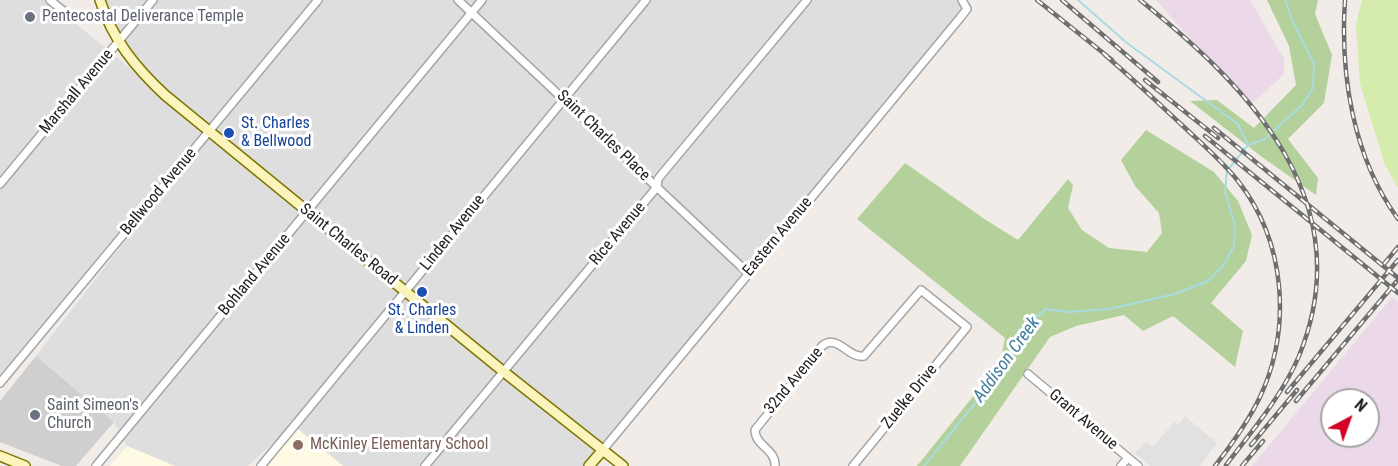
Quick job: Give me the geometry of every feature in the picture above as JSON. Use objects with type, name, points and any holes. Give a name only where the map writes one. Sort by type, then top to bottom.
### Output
[{"type":"main road","name":"Saint Charles Road","points":[[100,0],[119,42],[145,76],[307,212],[623,466]]},
{"type":"main road","name":"Eastern Avenue","points":[[589,466],[602,451]]},
{"type":"main road","points":[[0,456],[25,466]]},
{"type":"street","points":[[50,0],[72,18],[105,15]]},
{"type":"street","name":"Marshall Avenue","points":[[0,184],[153,0]]},
{"type":"street","name":"Bellwood Avenue","points":[[0,383],[318,0]]},
{"type":"street","name":"Saint Charles Place","points":[[459,0],[748,273]]},
{"type":"street","name":"Bohland Avenue","points":[[96,466],[482,0]]},
{"type":"street","name":"Linden Avenue","points":[[261,466],[646,0]]},
{"type":"street","name":"Rice Avenue","points":[[425,466],[657,188],[658,179],[807,0]]},
{"type":"street","name":"Eastern Avenue","points":[[602,451],[967,9],[962,0]]},
{"type":"street","name":"Zuelke Drive","points":[[852,466],[966,327],[921,290]]},
{"type":"street","name":"32nd Avenue","points":[[775,466],[775,459],[758,441],[755,430],[822,346],[834,342],[856,357],[864,356],[921,290]]},
{"type":"street","name":"Grant Avenue","points":[[1028,374],[1138,466]]},
{"type":"street","points":[[1121,466],[1128,458]]},
{"type":"shaded area","points":[[0,0],[47,0],[207,131],[0,379]]},
{"type":"shaded area","points":[[103,0],[960,0],[965,9],[602,447],[147,75],[119,38]]},
{"type":"shaded area","points":[[1156,0],[1250,0],[1284,59],[1284,74],[1250,106]]},
{"type":"shaded area","points":[[209,132],[600,451],[587,466],[343,466],[293,425],[248,466],[175,466],[127,446],[114,422],[36,356]]},
{"type":"shaded area","points":[[1392,297],[1398,302],[1398,466],[1252,466]]},
{"type":"shaded area","points":[[36,356],[114,422],[76,466],[62,466],[0,442],[0,401]]},
{"type":"shaded area","points":[[1185,416],[1217,443],[1200,466],[1150,466],[1135,453],[1146,441],[1153,447],[1174,422],[1178,425]]},
{"type":"shaded area","name":"McKinley Elementary School","points":[[293,425],[343,466],[261,466]]},
{"type":"shaded area","points":[[127,446],[175,466],[110,466]]},
{"type":"green space","points":[[1267,0],[1318,0],[1315,14],[1332,55],[1324,103],[1288,139],[1318,178],[1316,195],[1262,157],[1190,101],[1217,100],[1254,128],[1296,85],[1289,46]]},
{"type":"green space","points":[[1362,0],[1398,0],[1398,188],[1385,165],[1360,84],[1356,24]]},
{"type":"green space","points":[[1146,130],[1214,172],[1238,201],[1252,235],[1246,261],[1211,303],[1243,331],[1235,367],[1173,316],[1143,331],[1124,315],[1076,326],[1050,337],[960,466],[917,466],[1000,363],[1005,338],[857,219],[905,163],[1018,240],[1068,179],[1073,185],[1068,208],[1082,230],[1109,248],[1147,252],[1162,233],[1159,213],[1135,186],[1121,160]]},
{"type":"waterway","points":[[1078,0],[1127,43],[1238,124],[1248,145]]},
{"type":"waterway","name":"Addison Creek","points":[[924,466],[1004,368],[1029,324],[1046,309],[1069,312],[1109,309],[1175,294],[1208,281],[1223,266],[1234,246],[1235,225],[1225,192],[1227,171],[1248,145],[1265,139],[1302,105],[1313,88],[1314,63],[1294,24],[1285,0]]},
{"type":"railway","points":[[1037,0],[1112,60]]},
{"type":"railway","points":[[1062,0],[1158,82]]},
{"type":"railway","points":[[1140,0],[1220,71],[1255,111],[1284,153],[1305,199],[1316,248],[1315,300],[1299,356],[1275,399],[1226,465]]},
{"type":"railway","points":[[1345,0],[1345,57],[1353,114],[1370,169],[1398,219]]},
{"type":"railway","points":[[1105,55],[1212,153],[1238,181],[1254,205],[1266,231],[1274,258],[1279,286],[1280,314],[1277,343],[1270,370],[1260,397],[1250,415],[1215,466]]},
{"type":"railway","points":[[1145,80],[1218,138]]},
{"type":"railway","points":[[1214,128],[1398,278]]},
{"type":"railway","points":[[1205,136],[1398,293]]},
{"type":"railway","points":[[1384,264],[1398,247]]},
{"type":"railway","points":[[1287,392],[1398,260]]},
{"type":"railway","points":[[1296,401],[1396,282]]},
{"type":"railway","points":[[1251,445],[1297,390]]},
{"type":"railway","points":[[1242,466],[1263,441]]},
{"type":"place","name":"Pentecostal Deliverance Temple","points":[[30,17]]},
{"type":"place","name":"St. Charles & Bellwood","points":[[229,133]]},
{"type":"place","name":"St. Charles & Linden","points":[[422,292]]},
{"type":"place","name":"Saint Simeon's Church","points":[[35,415]]},
{"type":"place","name":"McKinley Elementary School","points":[[298,445]]}]
